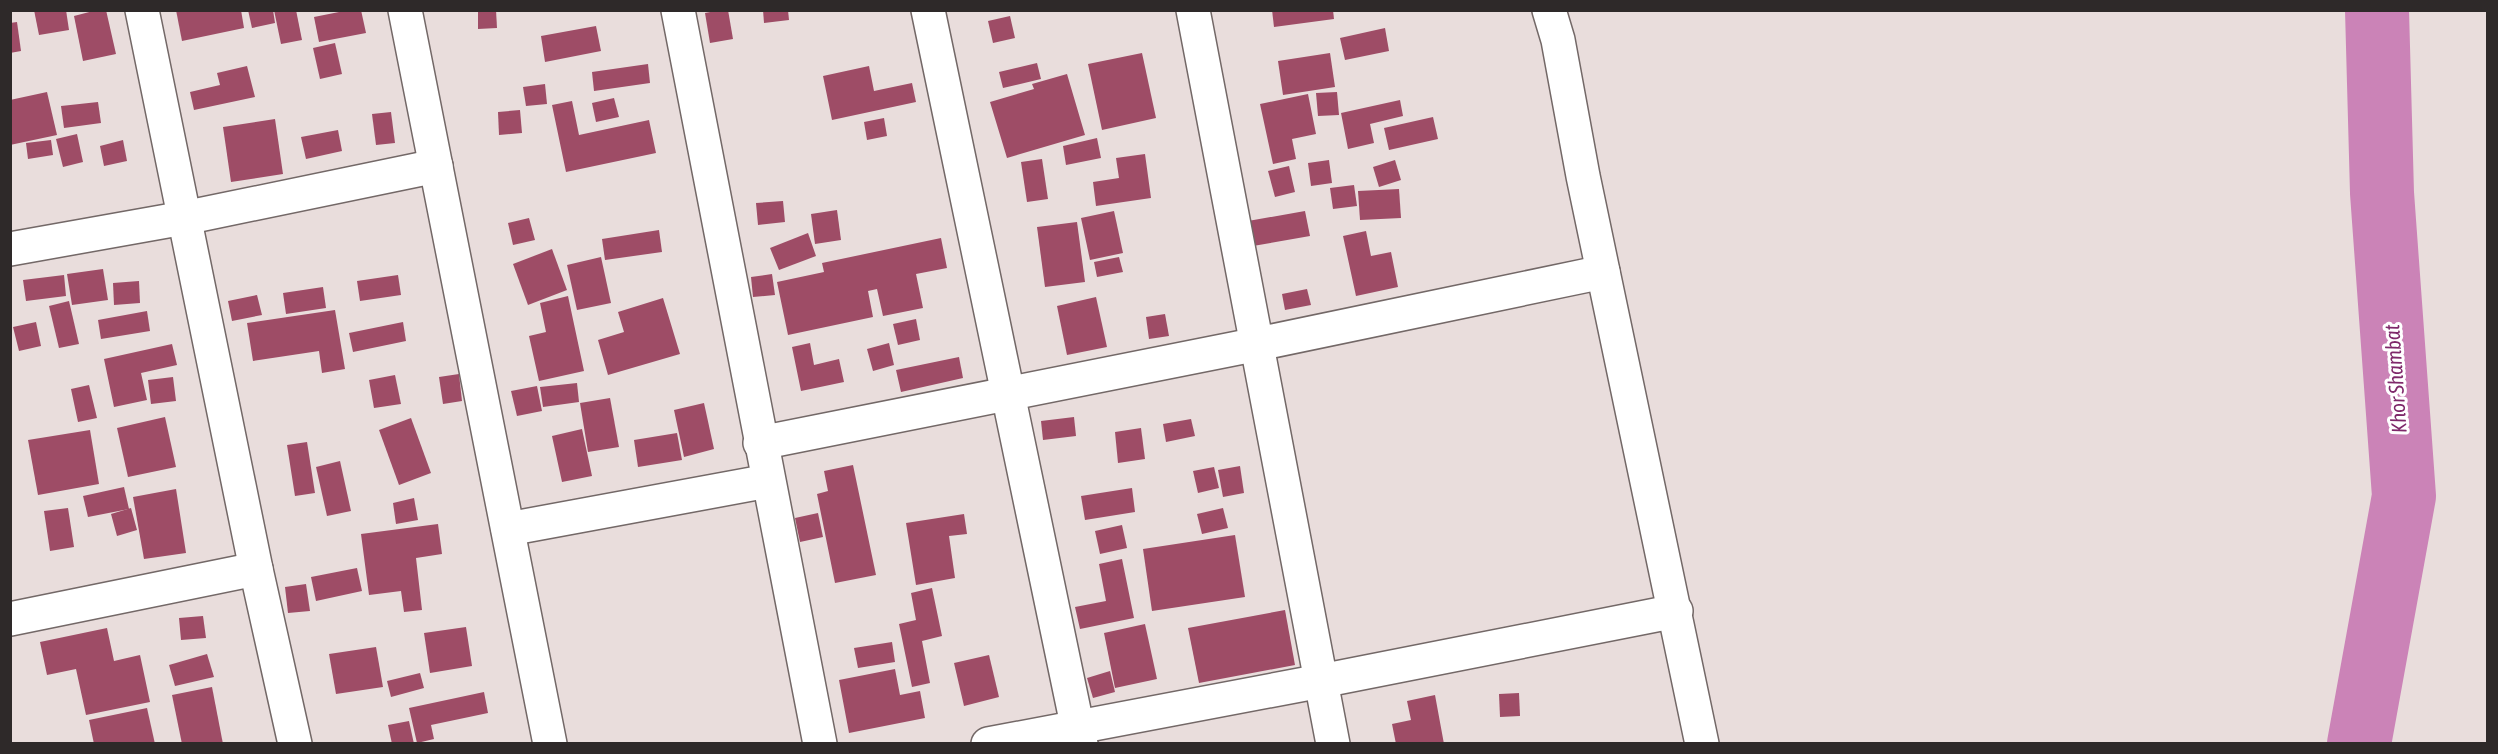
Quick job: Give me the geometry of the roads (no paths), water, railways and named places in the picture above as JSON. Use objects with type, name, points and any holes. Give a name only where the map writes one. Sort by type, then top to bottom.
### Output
[{"type":"street","points":[[142,10],[256,569],[295,744]]},
{"type":"street","points":[[405,10],[550,744]]},
{"type":"street","points":[[678,10],[819,744]]},
{"type":"street","points":[[928,10],[1079,735]]},
{"type":"street","points":[[1193,10],[1333,744]]},
{"type":"street","points":[[1549,10],[1558,40],[1603,272],[1676,611],[1702,744]]},
{"type":"street","points":[[10,249],[184,218],[436,166]]},
{"type":"street","points":[[760,442],[1258,344],[1603,272]]},
{"type":"street","points":[[508,529],[768,481]]},
{"type":"street","points":[[10,619],[256,569]]},
{"type":"street","points":[[987,744],[1079,735],[1321,681],[1676,611]]},
{"type":"waterway","name":"Khor Shambat","points":[[2359,744],[2404,496],[2382,193],[2377,10]]}]
